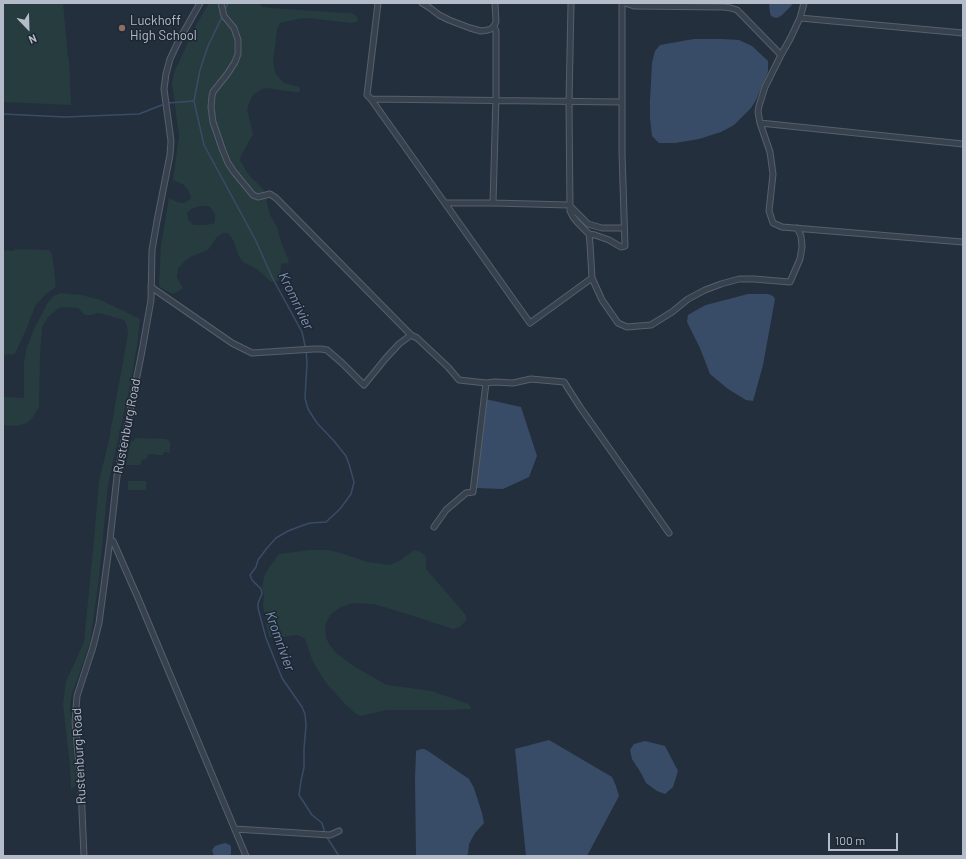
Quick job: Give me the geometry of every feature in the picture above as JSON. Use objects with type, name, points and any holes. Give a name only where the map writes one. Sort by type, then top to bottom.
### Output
[{"type":"street","name":"Rustenburg Road","points":[[84,856],[75,710],[77,696],[99,623],[117,476],[151,300],[152,250],[170,155],[171,141],[164,89],[166,74],[170,59],[178,42],[200,3]]},
{"type":"street","points":[[221,3],[224,16],[234,28],[238,40],[238,54],[228,73],[213,92],[211,107],[213,122],[228,162],[234,172],[253,195],[258,197],[270,194],[276,198],[411,334],[448,367],[459,380],[486,383],[513,383],[531,379],[564,382],[669,533]]},
{"type":"street","points":[[378,3],[367,95],[530,323],[592,278]]},
{"type":"street","points":[[422,3],[449,20],[481,31],[491,29],[494,26],[496,22],[496,3]]},
{"type":"street","points":[[571,3],[569,102],[570,211],[585,231],[609,240],[622,247],[625,246],[621,102],[624,3],[634,6],[731,8],[737,10],[781,55]]},
{"type":"street","points":[[804,3],[800,18],[765,87],[758,112],[760,123],[770,152],[773,174],[769,211],[773,223],[782,227],[963,242]]},
{"type":"street","points":[[800,18],[963,33]]},
{"type":"street","points":[[493,203],[496,31],[494,26]]},
{"type":"street","points":[[371,99],[621,102]]},
{"type":"street","points":[[760,123],[963,144]]},
{"type":"street","points":[[445,203],[569,206],[588,224],[602,228],[624,228]]},
{"type":"street","points":[[590,234],[592,278],[602,300],[618,323],[627,327],[651,325],[672,312],[688,299],[705,290],[739,279],[790,282],[800,259],[802,247],[801,236],[797,228]]},
{"type":"street","points":[[152,287],[232,343],[252,353],[314,349],[327,350],[364,385],[386,358],[411,334]]},
{"type":"street","points":[[434,527],[446,510],[466,493],[473,492],[486,383]]},
{"type":"street","points":[[110,540],[113,541],[138,598],[246,856]]},
{"type":"street","points":[[235,829],[330,835],[339,831]]},
{"type":"green space","points":[[3,3],[63,3],[69,59],[71,105],[3,102]]},
{"type":"green space","points":[[209,3],[258,3],[263,7],[272,8],[350,13],[355,15],[358,19],[357,22],[351,23],[308,18],[280,23],[277,30],[273,62],[275,72],[284,83],[299,87],[300,90],[299,92],[296,92],[267,88],[262,89],[252,96],[247,109],[253,134],[240,160],[248,174],[264,190],[270,215],[277,227],[281,242],[289,261],[288,263],[281,264],[280,277],[278,281],[271,282],[257,269],[243,262],[233,240],[228,233],[223,233],[217,237],[208,250],[192,256],[178,268],[177,277],[184,288],[173,294],[159,285],[161,246],[169,198],[177,202],[184,203],[191,198],[184,185],[173,180],[179,136],[172,82],[175,70],[198,22]],"holes":[[[200,206],[209,206],[215,216],[215,223],[207,225],[194,225],[188,220],[187,213],[191,209]]]},
{"type":"green space","points":[[15,249],[49,250],[52,254],[56,287],[46,294],[35,306],[15,354],[3,355],[3,250],[14,251]]},
{"type":"green space","points":[[60,293],[81,295],[101,300],[140,319],[130,386],[108,485],[99,578],[90,643],[72,694],[70,705],[76,786],[71,789],[63,704],[66,681],[84,642],[99,482],[109,439],[128,334],[127,325],[124,320],[99,313],[85,315],[78,308],[59,308],[48,317],[42,327],[39,407],[27,423],[16,426],[3,425],[3,397],[24,398],[24,362],[27,347],[35,327],[48,302]]},
{"type":"green space","points":[[135,438],[166,439],[170,442],[170,453],[164,452],[163,455],[149,454],[147,455],[147,459],[142,460],[140,465],[126,465],[131,441],[134,441]]},
{"type":"green space","points":[[128,481],[146,481],[146,490],[128,490]]},
{"type":"green space","points":[[309,550],[329,550],[367,562],[390,565],[401,560],[414,550],[425,555],[426,569],[465,614],[467,619],[460,627],[453,629],[374,604],[353,603],[341,607],[331,614],[326,623],[326,638],[336,653],[355,667],[387,685],[432,691],[468,704],[471,709],[387,710],[361,716],[356,714],[344,703],[326,683],[313,662],[305,639],[298,635],[269,637],[263,605],[264,595],[262,588],[264,577],[279,554]]},
{"type":"water","points":[[769,3],[793,3],[782,15],[776,18],[771,16]]},
{"type":"water","points":[[694,39],[739,40],[752,46],[768,61],[768,72],[751,108],[734,125],[721,132],[699,139],[675,143],[659,143],[652,136],[650,118],[652,63],[655,51],[660,45]]},
{"type":"water","points":[[748,294],[768,294],[773,296],[775,299],[763,365],[753,401],[746,400],[728,389],[710,374],[700,348],[687,322],[688,315],[706,305]]},
{"type":"water","points":[[485,399],[521,407],[537,456],[529,477],[503,489],[476,488]]},
{"type":"water","points":[[549,740],[612,777],[616,786],[619,796],[587,856],[526,856],[515,749]]},
{"type":"water","points":[[645,741],[665,746],[678,771],[673,787],[665,794],[657,791],[646,783],[632,759],[630,750],[634,744]]},
{"type":"water","points":[[421,749],[428,751],[469,779],[474,788],[484,823],[475,833],[469,844],[468,854],[465,856],[416,856],[416,751]]},
{"type":"water","points":[[225,843],[230,845],[231,854],[229,856],[214,856],[212,850],[215,846]]},
{"type":"waterway","name":"Kromrivier","points":[[225,10],[228,3]]},
{"type":"waterway","name":"Kromrivier","points":[[222,17],[208,46],[200,70],[194,101],[204,145],[255,239],[273,279],[302,332],[306,350],[307,363],[305,398],[308,409],[317,423],[346,456],[354,482],[351,494],[340,509],[326,522],[310,523],[288,531],[276,538],[258,560],[256,567],[250,575],[252,580],[261,589],[262,594],[258,603],[258,608],[266,638],[282,678],[302,707],[305,714],[306,725],[304,767],[299,795],[312,815],[322,823],[325,833]]},
{"type":"waterway","points":[[168,103],[194,101]]},
{"type":"waterway","points":[[3,114],[65,117],[139,114],[162,105]]},
{"type":"waterway","name":"Kromrivier","points":[[326,836],[339,856]]},
{"type":"place","name":"Luckhoff High School","points":[[122,28]]}]
